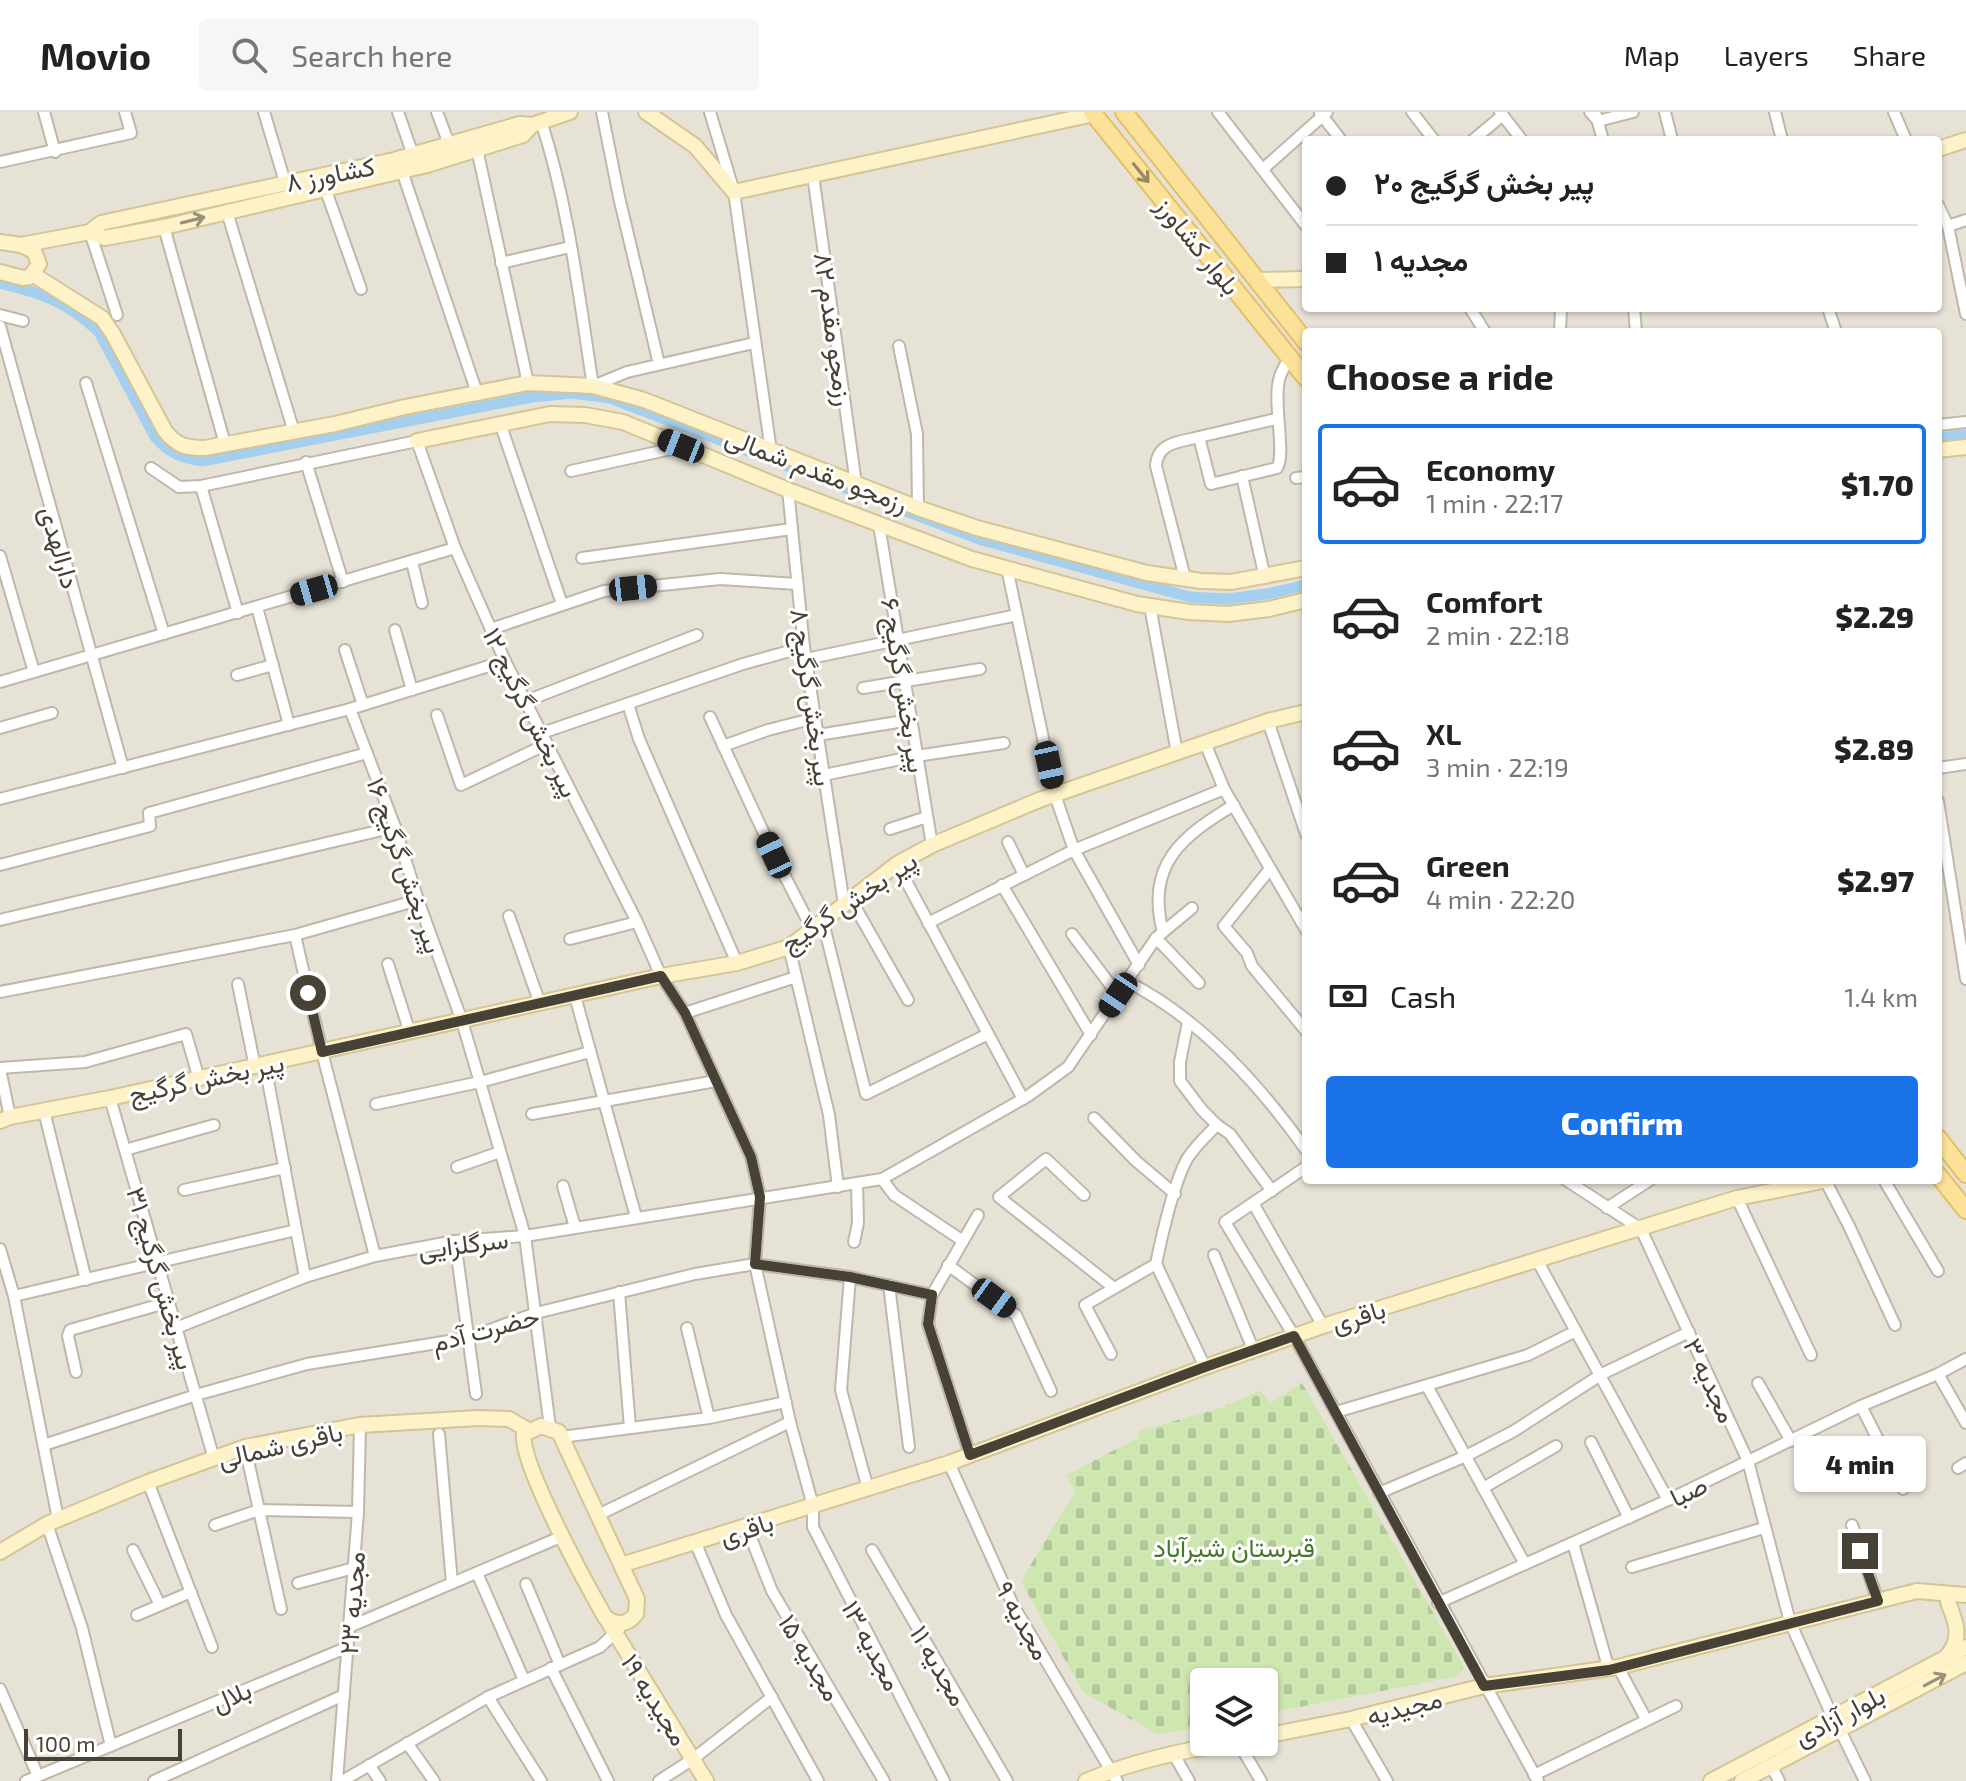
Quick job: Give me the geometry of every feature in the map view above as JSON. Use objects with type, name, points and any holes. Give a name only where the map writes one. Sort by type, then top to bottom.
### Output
[{"type":"main road","name":"بلوار کشاورز","points":[[1124,112],[1302,337]]},
{"type":"main road","name":"بلوار کشاورز","points":[[1093,113],[1302,373]]},
{"type":"main road","points":[[1942,1143],[1964,1168]]},
{"type":"main road","points":[[1942,1180],[1966,1210]]},
{"type":"street","points":[[44,112],[55,152]]},
{"type":"street","points":[[0,162],[131,133],[125,112]]},
{"type":"street","points":[[264,112],[285,182]]},
{"type":"street","points":[[398,112],[413,155]]},
{"type":"street","points":[[437,112],[449,144]]},
{"type":"street","name":"کشاورز ۸","points":[[90,232],[101,223],[413,155],[449,144],[476,143],[533,119],[570,112]]},
{"type":"street","points":[[602,112],[659,364]]},
{"type":"street","points":[[646,112],[695,146],[734,192]]},
{"type":"street","points":[[710,112],[734,192],[771,451]]},
{"type":"street","points":[[1218,112],[1302,221]]},
{"type":"street","points":[[1412,112],[1431,136]]},
{"type":"street","points":[[1602,136],[1595,115],[1633,112]]},
{"type":"street","points":[[1665,112],[1671,136]]},
{"type":"street","points":[[1775,112],[1781,136]]},
{"type":"street","points":[[1894,112],[1904,136]]},
{"type":"street","points":[[734,192],[1093,113]]},
{"type":"street","points":[[1263,169],[1323,113],[1338,136]]},
{"type":"street","points":[[1477,136],[1502,114],[1519,136]]},
{"type":"street","points":[[533,119],[556,167],[593,386],[627,372],[754,343]]},
{"type":"street","points":[[1942,148],[1966,140]]},
{"type":"street","points":[[21,245],[90,232],[105,238],[164,227],[402,171],[476,143],[528,383]]},
{"type":"street","points":[[402,171],[477,393]]},
{"type":"street","name":"رزمجو مقدم ۸۲","points":[[813,175],[856,484]]},
{"type":"street","points":[[325,188],[361,289]]},
{"type":"street","points":[[227,212],[294,432]]},
{"type":"street","points":[[1942,213],[1948,226],[1966,314]]},
{"type":"street","points":[[1948,226],[1966,220]]},
{"type":"street","points":[[164,227],[225,444]]},
{"type":"street","points":[[90,232],[117,315]]},
{"type":"street","points":[[0,242],[21,245],[34,251],[39,264],[34,275],[23,278],[0,272]]},
{"type":"street","points":[[501,263],[570,247]]},
{"type":"street","name":"رزمجو مقدم شمالی","points":[[34,275],[102,318],[150,406],[173,441],[185,448],[205,448],[294,432],[528,383],[593,386],[644,400],[918,508],[977,528],[1147,573],[1231,582],[1302,569]]},
{"type":"street","points":[[1257,280],[1302,279]]},
{"type":"street","points":[[0,315],[23,321]]},
{"type":"street","name":"دارالهدی","points":[[0,326],[123,768]]},
{"type":"street","points":[[899,346],[917,434],[918,508]]},
{"type":"street","points":[[1199,437],[1211,484],[1277,468],[1281,462],[1276,419],[1279,380],[1290,357]]},
{"type":"street","points":[[86,383],[164,634]]},
{"type":"street","points":[[151,468],[179,487],[201,486],[500,423],[550,414],[585,415],[623,422],[788,490],[972,559],[1150,606],[1228,614],[1302,601]]},
{"type":"street","points":[[1185,578],[1156,456],[1170,444],[1276,419]]},
{"type":"street","points":[[1942,425],[1966,422]]},
{"type":"street","points":[[500,423],[562,604]]},
{"type":"street","name":"پیر بخش گرگیج ۱۲","points":[[417,441],[455,548],[505,661],[637,922],[661,976],[685,1013],[751,1157],[760,1197],[755,1264]]},
{"type":"street","points":[[571,471],[681,446]]},
{"type":"street","points":[[1942,450],[1966,447]]},
{"type":"street","points":[[306,462],[343,582]]},
{"type":"street","points":[[1242,476],[1265,578]]},
{"type":"street","points":[[201,486],[238,613]]},
{"type":"street","name":"پیر بخش گرگیج ۸","points":[[788,490],[805,653],[847,901]]},
{"type":"street","name":"پیر بخش گرگیج ۶","points":[[879,525],[932,845]]},
{"type":"street","points":[[582,558],[792,529]]},
{"type":"street","points":[[0,682],[455,548]]},
{"type":"street","points":[[0,556],[34,672]]},
{"type":"street","points":[[412,562],[422,603]]},
{"type":"street","points":[[1007,568],[1055,795],[1074,850],[1139,965]]},
{"type":"street","points":[[491,629],[604,591],[720,579],[797,584]]},
{"type":"street","points":[[1150,606],[1177,753]]},
{"type":"street","points":[[257,607],[289,725]]},
{"type":"street","points":[[437,715],[461,785],[544,739],[628,704],[743,664],[897,641],[1017,615]]},
{"type":"street","points":[[395,630],[412,690]]},
{"type":"street","points":[[526,701],[697,635]]},
{"type":"street","points":[[345,650],[363,705]]},
{"type":"street","points":[[0,799],[350,709],[505,661]]},
{"type":"street","points":[[237,675],[273,665]]},
{"type":"street","points":[[863,688],[980,669]]},
{"type":"street","points":[[628,704],[639,739],[737,963]]},
{"type":"street","name":"پیر بخش گرگیج ۱۶","points":[[350,709],[395,827],[462,1021],[525,1236],[556,1432]]},
{"type":"street","points":[[0,728],[52,713]]},
{"type":"street","name":"پیر بخش گرگیج","points":[[5,1119],[260,1066],[661,976],[737,963],[789,947],[897,864],[932,845],[1055,795],[1268,721],[1302,713]]},
{"type":"street","points":[[710,717],[774,855],[818,927],[866,1094],[988,1034]]},
{"type":"street","points":[[723,746],[815,718]]},
{"type":"street","points":[[818,735],[910,720]]},
{"type":"street","points":[[1268,721],[1302,822]]},
{"type":"street","points":[[824,775],[916,756],[1004,743]]},
{"type":"street","points":[[1205,743],[1224,789],[1302,923]]},
{"type":"street","points":[[0,865],[150,826],[149,813],[367,753]]},
{"type":"street","points":[[1942,767],[1966,764]]},
{"type":"street","points":[[928,923],[1074,850],[1224,789]]},
{"type":"street","points":[[1199,983],[1159,935],[1158,890],[1165,867],[1184,838],[1234,805]]},
{"type":"street","points":[[890,829],[927,817]]},
{"type":"street","points":[[1942,820],[1960,906],[1966,979]]},
{"type":"street","points":[[0,920],[395,827]]},
{"type":"street","points":[[1008,842],[1024,875]]},
{"type":"street","points":[[897,864],[1023,1099]]},
{"type":"street","points":[[1270,869],[1224,926],[1247,953],[1252,966],[1302,1026]]},
{"type":"street","points":[[1002,885],[1091,1035]]},
{"type":"street","points":[[0,992],[295,935],[418,900]]},
{"type":"street","points":[[847,901],[908,1000]]},
{"type":"street","points":[[963,1241],[894,1195],[882,1179],[1023,1099],[1068,1067],[1159,935],[1192,908]]},
{"type":"street","points":[[509,916],[540,1004]]},
{"type":"street","points":[[570,939],[637,922]]},
{"type":"street","points":[[1072,934],[1118,995]]},
{"type":"street","points":[[295,935],[375,1256]]},
{"type":"street","points":[[789,947],[829,1115],[838,1187]]},
{"type":"street","points":[[388,964],[410,1033]]},
{"type":"street","points":[[685,1013],[796,977]]},
{"type":"street","points":[[1128,982],[1160,998],[1239,1066],[1302,1144]]},
{"type":"street","points":[[238,984],[285,1168],[305,1277]]},
{"type":"street","points":[[575,996],[636,1217]]},
{"type":"street","points":[[1188,1022],[1180,1062],[1180,1081],[1217,1125],[1230,1134],[1272,1191]]},
{"type":"street","points":[[5,1119],[0,1068],[85,1062],[186,1034],[199,1079]]},
{"type":"street","points":[[376,1104],[480,1082],[590,1052]]},
{"type":"street","points":[[532,1114],[716,1081]]},
{"type":"street","name":"پیر بخش گرگیج ۳۱","points":[[110,1098],[214,1459]]},
{"type":"street","points":[[44,1111],[86,1280]]},
{"type":"street","points":[[1094,1118],[1136,1161],[1175,1194]]},
{"type":"street","points":[[125,1150],[214,1125]]},
{"type":"street","points":[[1205,1367],[1156,1264],[1185,1163],[1197,1144],[1217,1125]]},
{"type":"street","points":[[457,1167],[500,1152]]},
{"type":"street","points":[[1084,1195],[1046,1159],[999,1197],[1114,1288]]},
{"type":"street","points":[[184,1190],[285,1168]]},
{"type":"street","points":[[1302,1170],[1225,1222],[1294,1336],[1536,1778],[1676,1706]]},
{"type":"street","name":"سرگلزایی","points":[[176,1328],[305,1277],[375,1256],[455,1241],[525,1236],[882,1179]]},
{"type":"street","points":[[854,1242],[858,1223],[857,1183]]},
{"type":"street","points":[[1572,1184],[1641,1229]]},
{"type":"street","points":[[1607,1208],[1644,1184]]},
{"type":"street","name":"باقری","points":[[621,1565],[949,1463],[1253,1349],[1323,1326],[1737,1198],[1800,1184]]},
{"type":"street","points":[[1828,1184],[1895,1325]]},
{"type":"street","points":[[1886,1184],[1938,1271]]},
{"type":"street","points":[[563,1186],[575,1227]]},
{"type":"street","points":[[1737,1198],[1811,1355]]},
{"type":"street","points":[[1253,1203],[1323,1326]]},
{"type":"street","points":[[970,1455],[928,1324],[932,1295],[978,1215]]},
{"type":"street","name":"مجدیه ۳","points":[[1641,1229],[1748,1461],[1790,1622],[1865,1781]]},
{"type":"street","points":[[14,1296],[296,1230]]},
{"type":"street","points":[[455,1241],[476,1394]]},
{"type":"street","points":[[0,1249],[14,1296],[44,1445],[53,1521],[111,1746]]},
{"type":"street","points":[[1214,1255],[1253,1349]]},
{"type":"street","points":[[1537,1260],[1602,1374],[1668,1500]]},
{"type":"street","name":"حضرت آدم","points":[[44,1445],[196,1395],[307,1364],[468,1338],[536,1313],[755,1264],[850,1277],[932,1295]]},
{"type":"street","name":"مجدیه ۱۳","points":[[755,1264],[790,1422],[813,1506],[813,1527],[944,1781]]},
{"type":"street","points":[[1111,1354],[1085,1305],[1156,1264]]},
{"type":"street","points":[[948,1265],[1016,1315],[1051,1391]]},
{"type":"street","points":[[850,1277],[841,1390],[868,1489]]},
{"type":"street","points":[[889,1285],[909,1447]]},
{"type":"street","points":[[619,1292],[630,1428]]},
{"type":"street","points":[[76,1372],[68,1336],[70,1330],[169,1302]]},
{"type":"street","points":[[687,1328],[709,1418]]},
{"type":"street","points":[[1336,1412],[1528,1355],[1576,1331]]},
{"type":"street","points":[[1379,1493],[1466,1456],[1514,1431],[1602,1374],[1689,1332]]},
{"type":"street","name":"صبا","points":[[1438,1603],[1668,1500],[1861,1406],[1966,1359]]},
{"type":"street","points":[[1938,1374],[1966,1423]]},
{"type":"street","points":[[1758,1383],[1791,1441]]},
{"type":"street","points":[[1427,1386],[1525,1564]]},
{"type":"street","points":[[620,1628],[605,1617],[563,1536],[523,1444],[524,1434],[541,1426],[556,1432],[630,1428],[709,1418],[786,1402]]},
{"type":"street","points":[[1861,1406],[1903,1489]]},
{"type":"street","name":"باقری شمالی","points":[[0,1552],[53,1521],[245,1447],[360,1425],[509,1419],[528,1430]]},
{"type":"street","points":[[598,1515],[790,1422]]},
{"type":"street","name":"مجدیه ۲۳","points":[[339,1781],[358,1512],[360,1425]]},
{"type":"street","points":[[339,1781],[488,1697],[600,1647],[636,1614],[638,1607],[621,1565],[556,1432]]},
{"type":"street","points":[[439,1434],[452,1583]]},
{"type":"street","points":[[1591,1442],[1629,1518]]},
{"type":"street","points":[[1483,1488],[1556,1446]]},
{"type":"street","points":[[245,1447],[281,1609]]},
{"type":"street","name":"مجدیه ۹","points":[[949,1463],[1013,1605],[1114,1776]]},
{"type":"street","points":[[148,1482],[212,1647]]},
{"type":"street","points":[[215,1525],[259,1510],[358,1512]]},
{"type":"street","points":[[1852,1525],[1878,1601]]},
{"type":"street","name":"مجدیه ۱۵","points":[[747,1528],[772,1591],[884,1781]]},
{"type":"street","points":[[1632,1567],[1764,1528]]},
{"type":"street","points":[[349,1627],[563,1536]]},
{"type":"street","points":[[1573,1543],[1613,1668],[1646,1719]]},
{"type":"street","points":[[696,1544],[726,1615],[818,1781]]},
{"type":"street","points":[[133,1550],[160,1605]]},
{"type":"street","name":"مجدیه ۱۱","points":[[872,1550],[1007,1781]]},
{"type":"street","points":[[298,1583],[354,1568]]},
{"type":"street","points":[[477,1573],[524,1680]]},
{"type":"street","points":[[526,1584],[555,1666],[608,1781]]},
{"type":"street","points":[[1917,1591],[1966,1595]]},
{"type":"street","points":[[1917,1591],[1937,1596],[1966,1616]]},
{"type":"street","name":"مجیدیه","points":[[1278,1733],[1351,1719],[1484,1686],[1613,1668],[1917,1591]]},
{"type":"street","points":[[137,1615],[191,1592]]},
{"type":"street","points":[[1944,1659],[1958,1637],[1958,1628],[1948,1602]]},
{"type":"street","name":"مجیدیه ۱۹","points":[[620,1628],[706,1781]]},
{"type":"street","name":"بلال","points":[[26,1781],[348,1647]]},
{"type":"street","name":"بلوار آزادی","points":[[1711,1781],[1836,1724],[1966,1647]]},
{"type":"street","points":[[1742,1781],[1836,1724],[1966,1663]]},
{"type":"street","points":[[0,1689],[38,1776]]},
{"type":"street","points":[[154,1781],[344,1695]]},
{"type":"street","points":[[488,1697],[541,1781]]},
{"type":"street","points":[[659,1781],[693,1759],[772,1697]]},
{"type":"street","points":[[1351,1719],[1387,1781]]},
{"type":"street","points":[[407,1743],[434,1781]]},
{"type":"street","points":[[1086,1781],[1114,1776],[1173,1753],[1190,1750]]},
{"type":"street","points":[[1173,1753],[1189,1781]]},
{"type":"street","points":[[1246,1756],[1261,1781]]},
{"type":"street","points":[[369,1765],[380,1781]]},
{"type":"street","points":[[1771,1765],[1779,1781]]},
{"type":"shaded area","points":[[0,112],[1966,112],[1966,1781],[0,1781]],"holes":[[[1260,1390],[1464,1667],[1455,1677],[1278,1711],[1278,1756],[1190,1756],[1190,1729],[1159,1735],[1022,1583],[1075,1491],[1067,1475],[1138,1438],[1221,1408]]]},
{"type":"green space","name":"قبرستان شیرآباد","points":[[1302,1383],[1464,1667],[1455,1677],[1278,1711],[1278,1668],[1190,1668],[1190,1729],[1159,1735],[1083,1692],[1022,1583],[1024,1576],[1075,1491],[1066,1475],[1138,1438],[1139,1431],[1221,1408],[1260,1390],[1270,1403]]},
{"type":"waterway","points":[[0,283],[54,300],[99,332],[155,437],[170,451],[188,458],[202,461],[532,397],[572,393],[610,398],[982,540],[1190,597],[1227,599],[1302,586]]},
{"type":"waterway","points":[[1942,438],[1966,435]]},
{"type":"route","points":[[308,993],[322,1052],[661,976],[685,1013],[751,1157],[760,1197],[755,1264],[850,1277],[932,1295],[928,1324],[970,1455],[1294,1336],[1484,1686],[1609,1670],[1878,1601],[1860,1551]]}]
